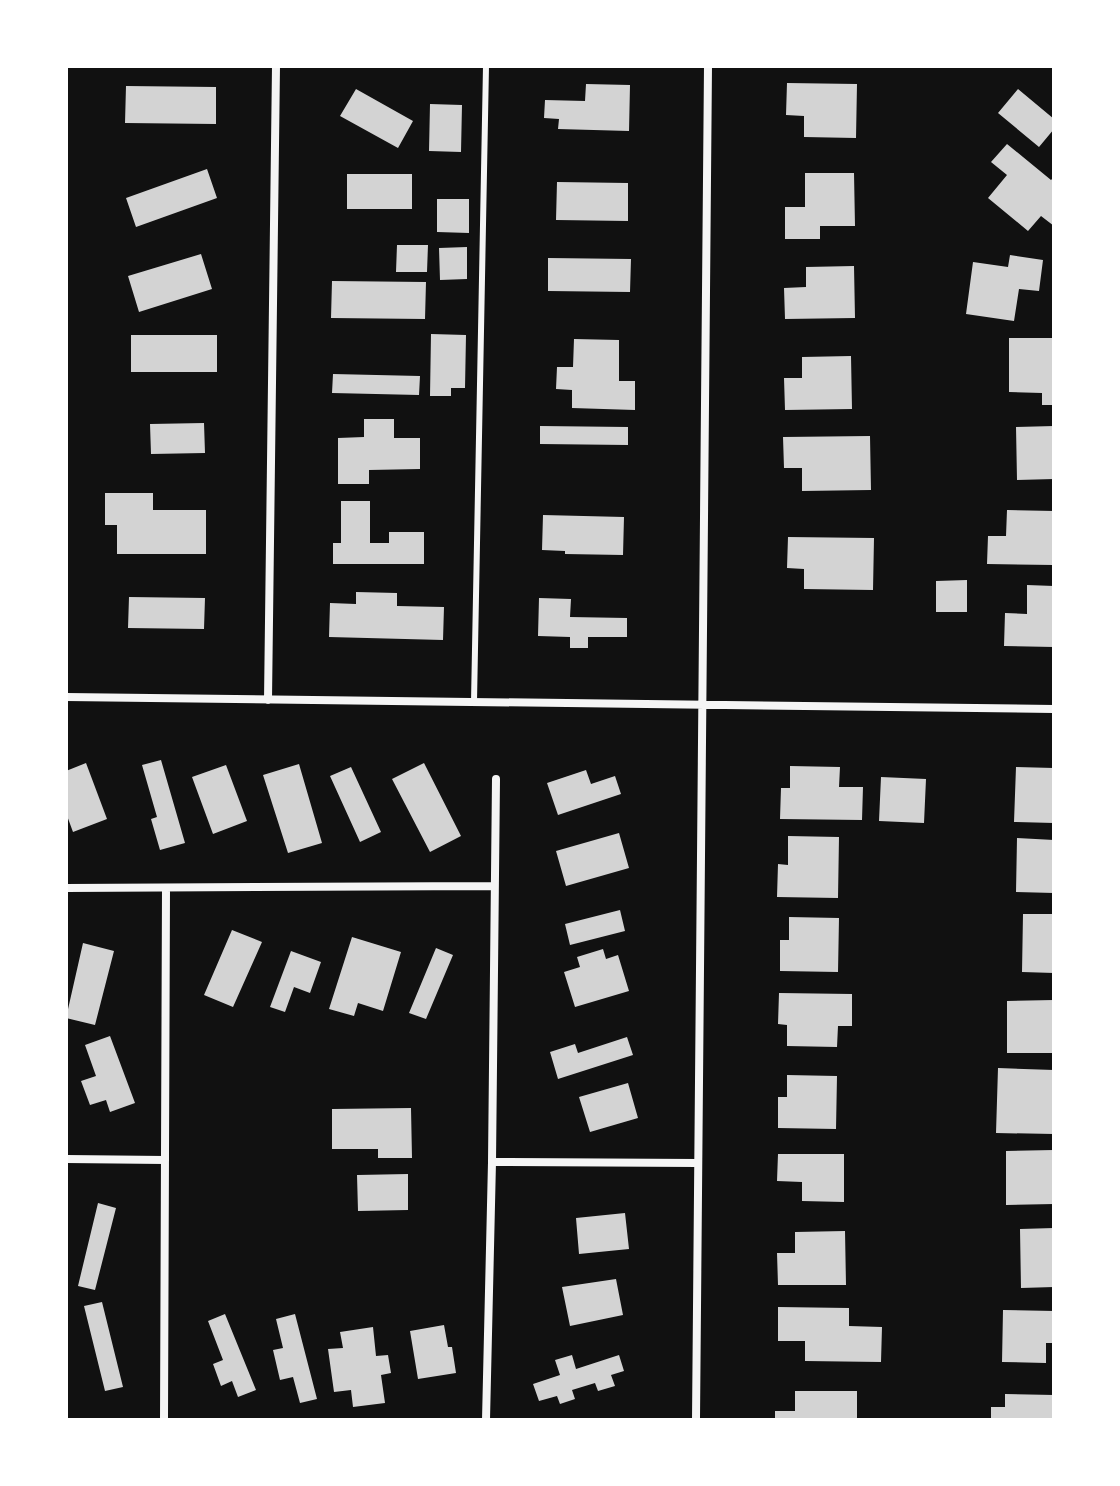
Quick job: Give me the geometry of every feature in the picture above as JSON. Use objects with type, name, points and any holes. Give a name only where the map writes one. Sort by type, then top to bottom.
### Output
[{"type":"street","points":[[268,700],[276,66]]},
{"type":"street","points":[[696,1420],[708,66]]},
{"type":"street","points":[[66,697],[1054,709]]},
{"type":"street","points":[[486,1420],[496,779]]},
{"type":"street","points":[[66,888],[493,886]]},
{"type":"street","points":[[164,1420],[166,889]]},
{"type":"street","points":[[66,1159],[165,1160]]},
{"type":"street","points":[[492,1162],[698,1163]]},
{"type":"lane","points":[[474,702],[486,66]]},
{"type":"building","points":[[787,83],[857,84],[856,138],[804,137],[804,116],[786,115]]},
{"type":"building","points":[[586,84],[630,85],[629,131],[558,129],[559,119],[544,118],[545,100],[585,101]]},
{"type":"building","points":[[126,86],[216,87],[216,124],[125,123]]},
{"type":"building","points":[[356,89],[413,121],[398,148],[340,116]]},
{"type":"building","points":[[1018,89],[1054,119],[1054,129],[1039,147],[998,113]]},
{"type":"building","points":[[430,104],[462,105],[461,152],[429,151]]},
{"type":"building","points":[[1007,144],[1051,180],[1054,177],[1054,226],[1041,216],[1028,231],[988,198],[1007,175],[991,162]]},
{"type":"building","points":[[207,169],[217,198],[136,227],[126,198]]},
{"type":"building","points":[[805,173],[854,173],[855,226],[820,226],[820,239],[785,239],[785,207],[805,207]]},
{"type":"building","points":[[347,174],[412,174],[412,209],[347,209]]},
{"type":"building","points":[[557,182],[628,183],[628,221],[556,220]]},
{"type":"building","points":[[437,199],[469,199],[469,233],[437,232]]},
{"type":"building","points":[[397,245],[428,245],[427,272],[396,272]]},
{"type":"building","points":[[467,247],[467,279],[440,280],[439,248]]},
{"type":"building","points":[[201,254],[212,289],[139,312],[128,276]]},
{"type":"building","points":[[1010,255],[1043,260],[1039,291],[1019,289],[1014,321],[966,314],[973,262],[1008,267]]},
{"type":"building","points":[[548,258],[631,259],[630,292],[548,291]]},
{"type":"building","points":[[854,266],[855,318],[785,319],[784,288],[806,287],[806,267]]},
{"type":"building","points":[[332,281],[426,282],[425,319],[331,318]]},
{"type":"building","points":[[431,334],[466,335],[465,388],[451,388],[451,396],[430,396]]},
{"type":"building","points":[[131,335],[217,335],[217,372],[131,372]]},
{"type":"building","points":[[1009,338],[1054,338],[1054,405],[1042,405],[1042,393],[1009,392]]},
{"type":"building","points":[[574,339],[619,340],[619,381],[635,381],[635,410],[572,408],[572,390],[556,389],[557,367],[573,367]]},
{"type":"building","points":[[851,356],[852,409],[785,410],[784,378],[802,378],[802,357]]},
{"type":"building","points":[[333,374],[420,376],[419,395],[332,393]]},
{"type":"building","points":[[364,419],[394,419],[394,438],[420,438],[420,469],[369,470],[369,484],[338,484],[338,438],[364,437]]},
{"type":"building","points":[[204,423],[205,453],[151,454],[150,424]]},
{"type":"building","points":[[540,426],[628,427],[628,445],[540,444]]},
{"type":"building","points":[[1054,426],[1054,479],[1017,480],[1016,427]]},
{"type":"building","points":[[870,436],[871,490],[802,491],[802,468],[784,468],[783,437]]},
{"type":"building","points":[[105,493],[153,493],[153,510],[206,510],[206,554],[117,554],[117,525],[105,525]]},
{"type":"building","points":[[341,501],[370,501],[370,543],[389,543],[389,532],[424,532],[424,564],[333,564],[333,543],[341,543]]},
{"type":"building","points":[[1007,510],[1054,511],[1054,565],[987,564],[988,536],[1006,536]]},
{"type":"building","points":[[543,515],[624,517],[623,555],[565,554],[565,551],[542,550]]},
{"type":"building","points":[[788,537],[874,538],[873,590],[804,589],[804,569],[787,568]]},
{"type":"building","points":[[967,580],[967,612],[936,612],[936,581]]},
{"type":"building","points":[[1027,585],[1054,586],[1054,647],[1004,646],[1005,613],[1027,614]]},
{"type":"building","points":[[356,592],[397,593],[397,606],[444,607],[443,640],[329,637],[330,603],[356,604]]},
{"type":"building","points":[[129,597],[205,598],[204,629],[128,628]]},
{"type":"building","points":[[539,598],[571,599],[570,617],[627,618],[627,637],[588,637],[588,648],[570,648],[570,637],[538,636]]},
{"type":"building","points":[[161,760],[185,843],[160,850],[151,819],[157,817],[142,765]]},
{"type":"building","points":[[86,763],[107,819],[73,832],[66,813],[66,771]]},
{"type":"building","points":[[424,763],[461,836],[430,852],[392,779]]},
{"type":"building","points":[[299,764],[322,843],[288,853],[263,775]]},
{"type":"building","points":[[226,765],[247,821],[213,834],[192,777]]},
{"type":"building","points":[[790,766],[840,767],[839,787],[863,787],[862,820],[780,819],[781,788],[790,788]]},
{"type":"building","points":[[351,767],[381,832],[360,842],[330,776]]},
{"type":"building","points":[[1016,767],[1054,768],[1054,823],[1014,822]]},
{"type":"building","points":[[586,770],[591,784],[615,776],[621,794],[558,815],[547,783]]},
{"type":"building","points":[[881,777],[926,779],[924,823],[879,821]]},
{"type":"building","points":[[619,833],[629,868],[566,886],[556,851]]},
{"type":"building","points":[[788,836],[839,837],[838,898],[777,897],[778,864],[788,865]]},
{"type":"building","points":[[1017,838],[1054,840],[1054,893],[1016,892]]},
{"type":"building","points":[[620,910],[625,931],[570,945],[565,924]]},
{"type":"building","points":[[1023,914],[1054,914],[1054,973],[1022,972]]},
{"type":"building","points":[[789,917],[839,918],[838,972],[780,971],[780,940],[789,940]]},
{"type":"building","points":[[232,930],[262,942],[233,1007],[204,995]]},
{"type":"building","points":[[352,937],[401,952],[383,1011],[358,1003],[354,1016],[329,1009]]},
{"type":"building","points":[[83,943],[114,951],[95,1025],[66,1018]]},
{"type":"building","points":[[436,948],[453,955],[426,1019],[409,1013]]},
{"type":"building","points":[[603,949],[606,959],[618,955],[629,991],[575,1007],[564,972],[580,967],[577,957]]},
{"type":"building","points":[[291,951],[321,962],[310,993],[294,987],[285,1012],[270,1007]]},
{"type":"building","points":[[779,993],[852,994],[852,1026],[838,1026],[837,1047],[787,1046],[787,1025],[778,1024]]},
{"type":"building","points":[[1054,1000],[1054,1053],[1007,1053],[1007,1001]]},
{"type":"building","points":[[110,1036],[135,1103],[110,1112],[106,1100],[90,1105],[81,1081],[96,1076],[85,1045]]},
{"type":"building","points":[[627,1037],[633,1055],[558,1079],[550,1052],[575,1044],[578,1053]]},
{"type":"building","points":[[998,1068],[1054,1070],[1054,1134],[996,1133]]},
{"type":"building","points":[[787,1075],[837,1076],[836,1129],[778,1128],[778,1097],[787,1097]]},
{"type":"building","points":[[628,1083],[638,1118],[590,1132],[579,1097]]},
{"type":"building","points":[[411,1108],[412,1158],[378,1158],[378,1149],[332,1149],[332,1109]]},
{"type":"building","points":[[1054,1150],[1054,1204],[1006,1205],[1006,1151]]},
{"type":"building","points":[[778,1154],[844,1154],[844,1202],[802,1201],[802,1182],[777,1181]]},
{"type":"building","points":[[408,1174],[408,1210],[358,1211],[357,1175]]},
{"type":"building","points":[[98,1203],[116,1208],[95,1290],[78,1286]]},
{"type":"building","points":[[625,1213],[629,1249],[579,1254],[576,1218]]},
{"type":"building","points":[[1054,1228],[1054,1287],[1021,1288],[1020,1229]]},
{"type":"building","points":[[845,1231],[846,1285],[778,1285],[777,1253],[795,1253],[795,1232]]},
{"type":"building","points":[[616,1279],[623,1315],[570,1326],[562,1287]]},
{"type":"building","points":[[102,1302],[123,1387],[105,1391],[84,1306]]},
{"type":"building","points":[[778,1307],[849,1308],[849,1326],[882,1327],[881,1362],[805,1361],[805,1341],[778,1341]]},
{"type":"building","points":[[1003,1310],[1054,1311],[1054,1343],[1046,1343],[1046,1363],[1002,1362]]},
{"type":"building","points":[[225,1314],[256,1390],[238,1397],[232,1381],[221,1386],[213,1364],[223,1360],[208,1321]]},
{"type":"building","points":[[295,1314],[317,1399],[300,1403],[293,1377],[280,1380],[273,1350],[283,1348],[276,1319]]},
{"type":"building","points":[[444,1325],[448,1347],[452,1347],[456,1373],[418,1379],[410,1331]]},
{"type":"building","points":[[373,1327],[376,1356],[388,1355],[391,1373],[381,1375],[385,1403],[353,1407],[351,1390],[334,1392],[328,1349],[343,1348],[340,1332]]},
{"type":"building","points":[[572,1355],[576,1369],[619,1355],[624,1371],[611,1375],[615,1386],[598,1391],[595,1383],[572,1390],[575,1399],[560,1404],[557,1396],[539,1401],[533,1384],[560,1375],[555,1360]]},
{"type":"building","points":[[795,1391],[857,1391],[857,1420],[775,1420],[775,1411],[795,1411]]},
{"type":"building","points":[[1005,1394],[1054,1395],[1054,1420],[991,1420],[991,1407],[1005,1407]]}]
